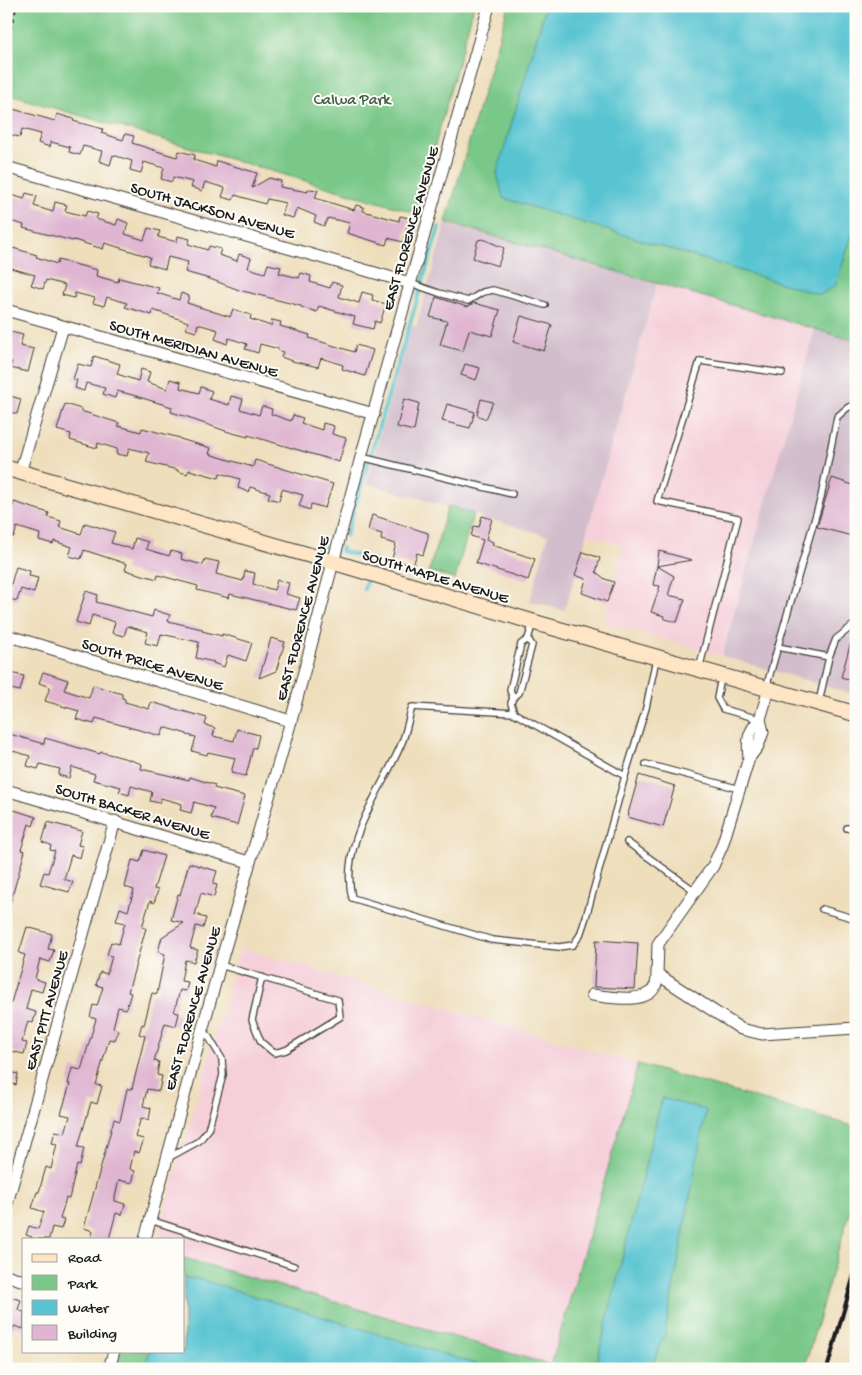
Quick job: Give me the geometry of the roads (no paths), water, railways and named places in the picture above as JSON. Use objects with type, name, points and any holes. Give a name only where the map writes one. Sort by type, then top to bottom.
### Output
[{"type":"main road","name":"SOUTH MAPLE AVENUE","points":[[13,471],[856,714]]},
{"type":"street","name":"EAST FLORENCE AVENUE","points":[[145,1238],[165,1160],[249,862],[291,721],[361,457],[489,6]]},
{"type":"street","name":"SOUTH JACKSON AVENUE","points":[[6,167],[410,283]]},
{"type":"street","name":"SOUTH MERIDIAN AVENUE","points":[[6,310],[374,414]]},
{"type":"street","points":[[13,471],[64,327]]},
{"type":"street","name":"SOUTH PRICE AVENUE","points":[[6,635],[291,721]]},
{"type":"street","points":[[592,995],[622,999],[637,998],[649,993],[655,987],[658,974],[658,944],[713,866],[722,846],[750,758],[747,745],[751,729],[760,719],[767,689]]},
{"type":"street","name":"SOUTH BACKER AVENUE","points":[[6,790],[249,862]]},
{"type":"street","name":"EAST PITT AVENUE","points":[[6,1207],[115,821]]},
{"type":"street","points":[[658,974],[741,1029],[762,1034],[856,1028]]},
{"type":"street","points":[[6,1275],[22,1279]]},
{"type":"street","points":[[109,1369],[114,1352]]},
{"type":"lane","points":[[410,283],[468,302],[483,292],[493,290],[545,305]]},
{"type":"lane","points":[[699,669],[738,518],[656,501],[700,360],[782,373]]},
{"type":"lane","points":[[767,689],[821,497],[837,417],[847,408],[856,404]]},
{"type":"lane","points":[[361,457],[512,494]]},
{"type":"lane","points":[[513,698],[510,690],[521,644],[528,639],[533,622]]},
{"type":"lane","points":[[818,703],[829,657],[836,639],[856,623]]},
{"type":"lane","points":[[514,713],[511,703],[513,698],[519,693],[532,646],[528,639]]},
{"type":"lane","points":[[778,646],[829,657]]},
{"type":"lane","points":[[625,776],[514,713],[412,707],[401,746],[358,830],[351,863],[349,886],[352,898],[492,940],[559,947],[573,945],[580,935],[586,917],[646,708],[656,657]]},
{"type":"lane","points":[[721,676],[718,698],[723,710],[760,719]]},
{"type":"lane","points":[[646,764],[740,789]]},
{"type":"lane","points":[[847,828],[856,830]]},
{"type":"lane","points":[[627,842],[695,891]]},
{"type":"lane","points":[[822,909],[856,919]]},
{"type":"lane","points":[[220,965],[338,1000],[340,1017],[286,1050],[274,1053],[261,1042],[252,1020],[262,978]]},
{"type":"lane","points":[[165,1160],[198,1141],[208,1130],[223,1075],[222,1059],[203,1027]]},
{"type":"lane","points":[[150,1220],[294,1266]]},
{"type":"water","points":[[546,6],[856,8],[856,222],[836,285],[820,295],[503,198],[497,173]]},
{"type":"water","points":[[662,1098],[706,1110],[665,1333],[650,1369],[595,1369]]},
{"type":"water","points":[[185,1278],[199,1279],[492,1369],[145,1369],[149,1352],[185,1352]]},
{"type":"waterway","points":[[346,536],[439,227]]},
{"type":"waterway","points":[[316,554],[320,545],[334,549]]},
{"type":"waterway","points":[[342,548],[341,551],[373,560],[370,569]]},
{"type":"waterway","points":[[309,575],[314,561]]},
{"type":"waterway","points":[[364,589],[368,576]]},
{"type":"railway","points":[[827,1369],[856,1268]]},
{"type":"park label","name":"Calwa Park","points":[[352,98]]}]
